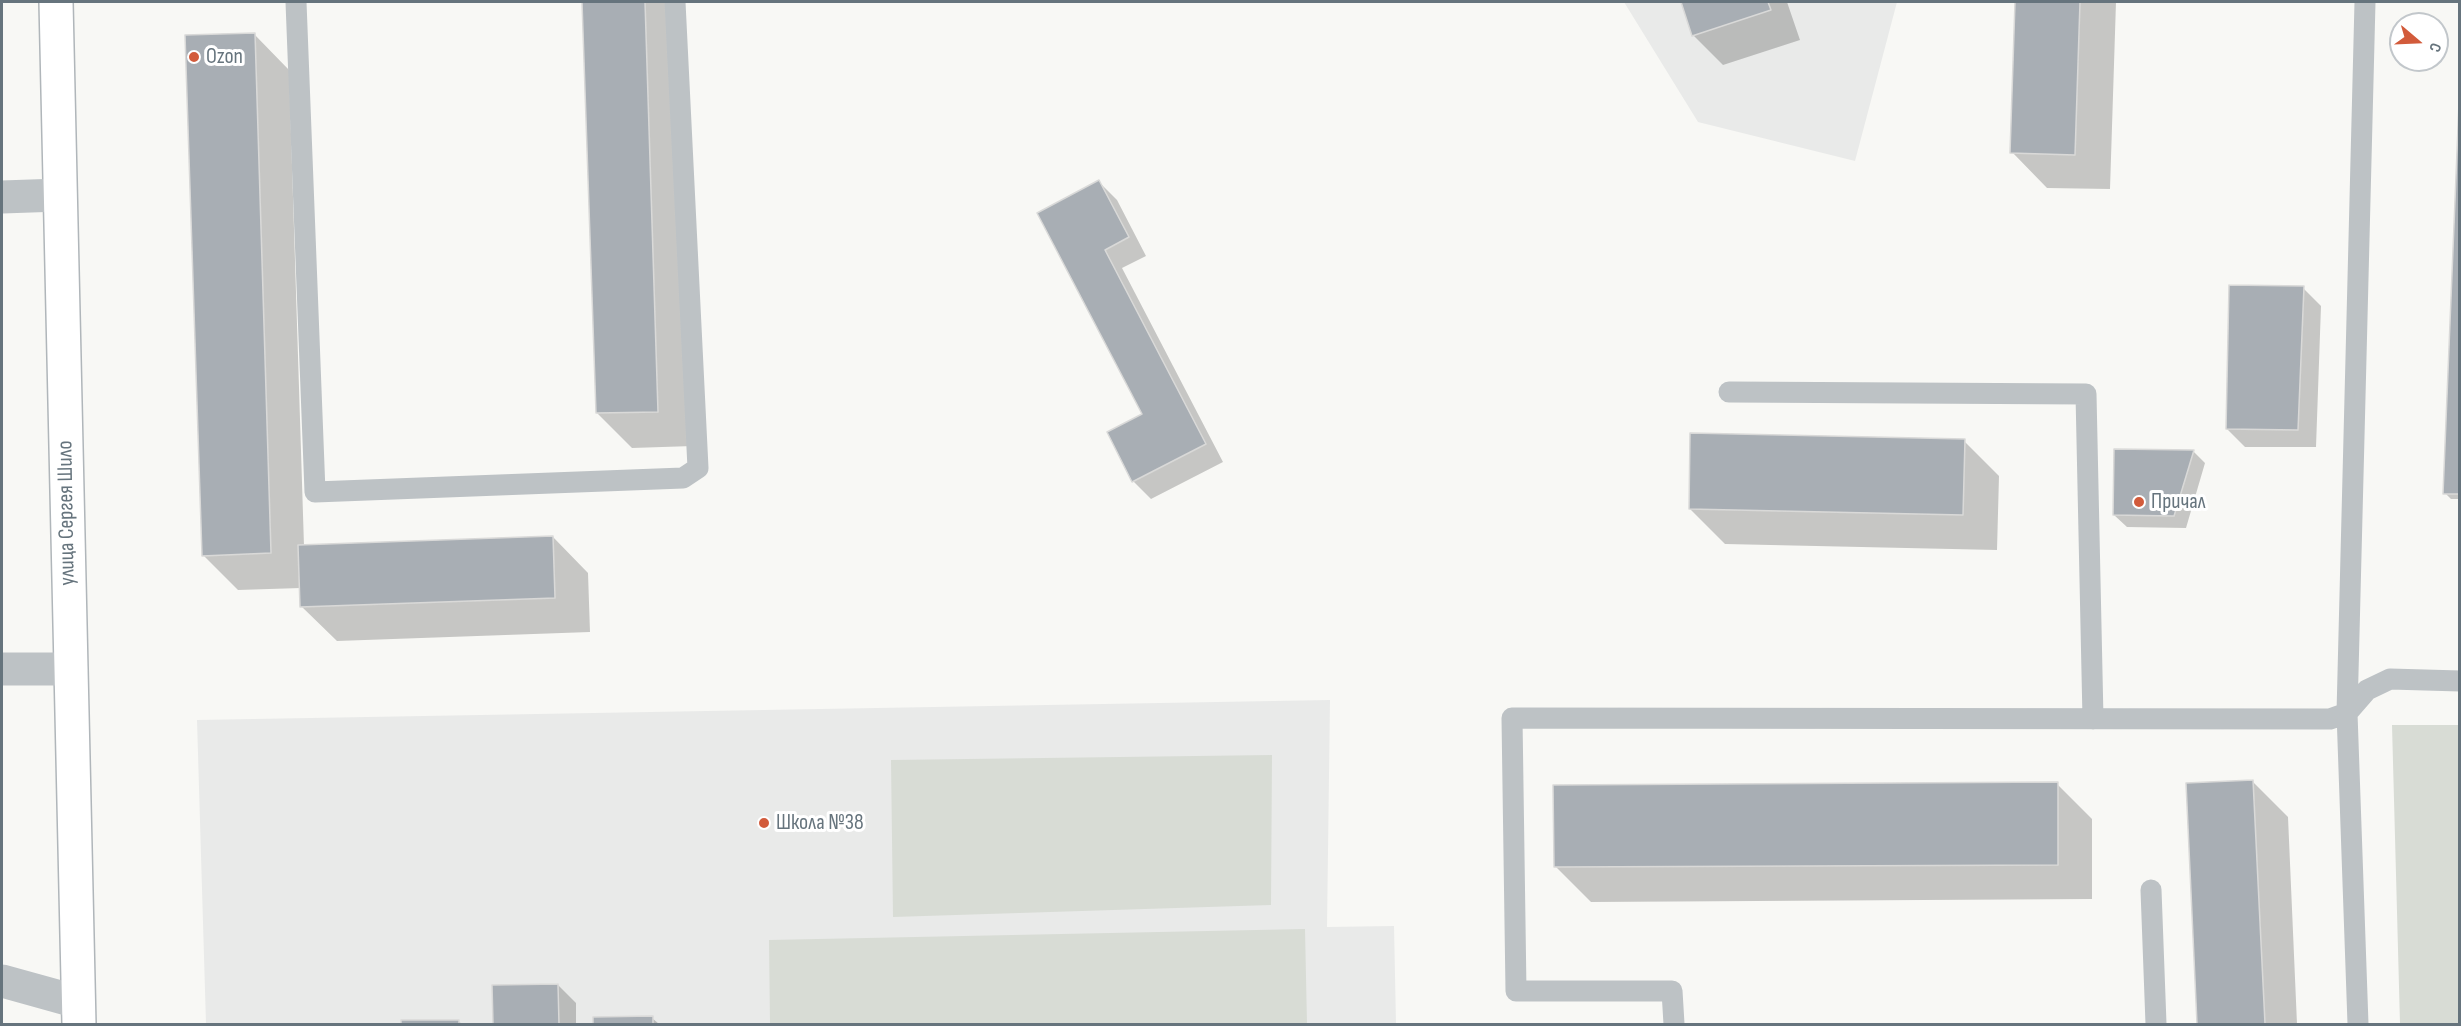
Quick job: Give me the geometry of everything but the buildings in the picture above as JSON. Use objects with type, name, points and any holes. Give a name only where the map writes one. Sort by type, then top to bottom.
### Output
[{"type":"street","name":"улица Сергея Шило","points":[[56,2],[79,1013]]},
{"type":"street","points":[[2,197],[60,195]]},
{"type":"street","points":[[2,669],[71,669]]},
{"type":"street","points":[[2,981],[79,1013]]},
{"type":"lane","points":[[296,2],[315,492],[682,478],[698,468],[675,2]]},
{"type":"lane","points":[[2358,1024],[2347,713],[2365,2]]},
{"type":"lane","points":[[1729,392],[2086,394],[2093,719]]},
{"type":"lane","points":[[1674,1024],[1672,991],[1516,990],[1512,718],[2330,719],[2347,713],[2367,690],[2390,679],[2460,681]]},
{"type":"lane","points":[[2151,890],[2156,1024]]},
{"type":"shaded area","points":[[1624,2],[1897,2],[1855,161],[1698,122]]},
{"type":"shaded area","name":"Школа №38","points":[[1330,700],[1327,927],[1394,926],[1396,1024],[206,1024],[197,720]]},
{"type":"shaded area","points":[[2392,725],[2459,725],[2459,1024],[2400,1024]]},
{"type":"shaded area","points":[[1272,755],[1271,905],[893,917],[891,760]]},
{"type":"shaded area","points":[[1305,929],[1307,1024],[770,1024],[769,940]]},
{"type":"place","name":"Ozon","points":[[194,57]]},
{"type":"place","name":"Причал","points":[[2139,502]]},
{"type":"place","name":"Школа №38","points":[[764,823]]}]
